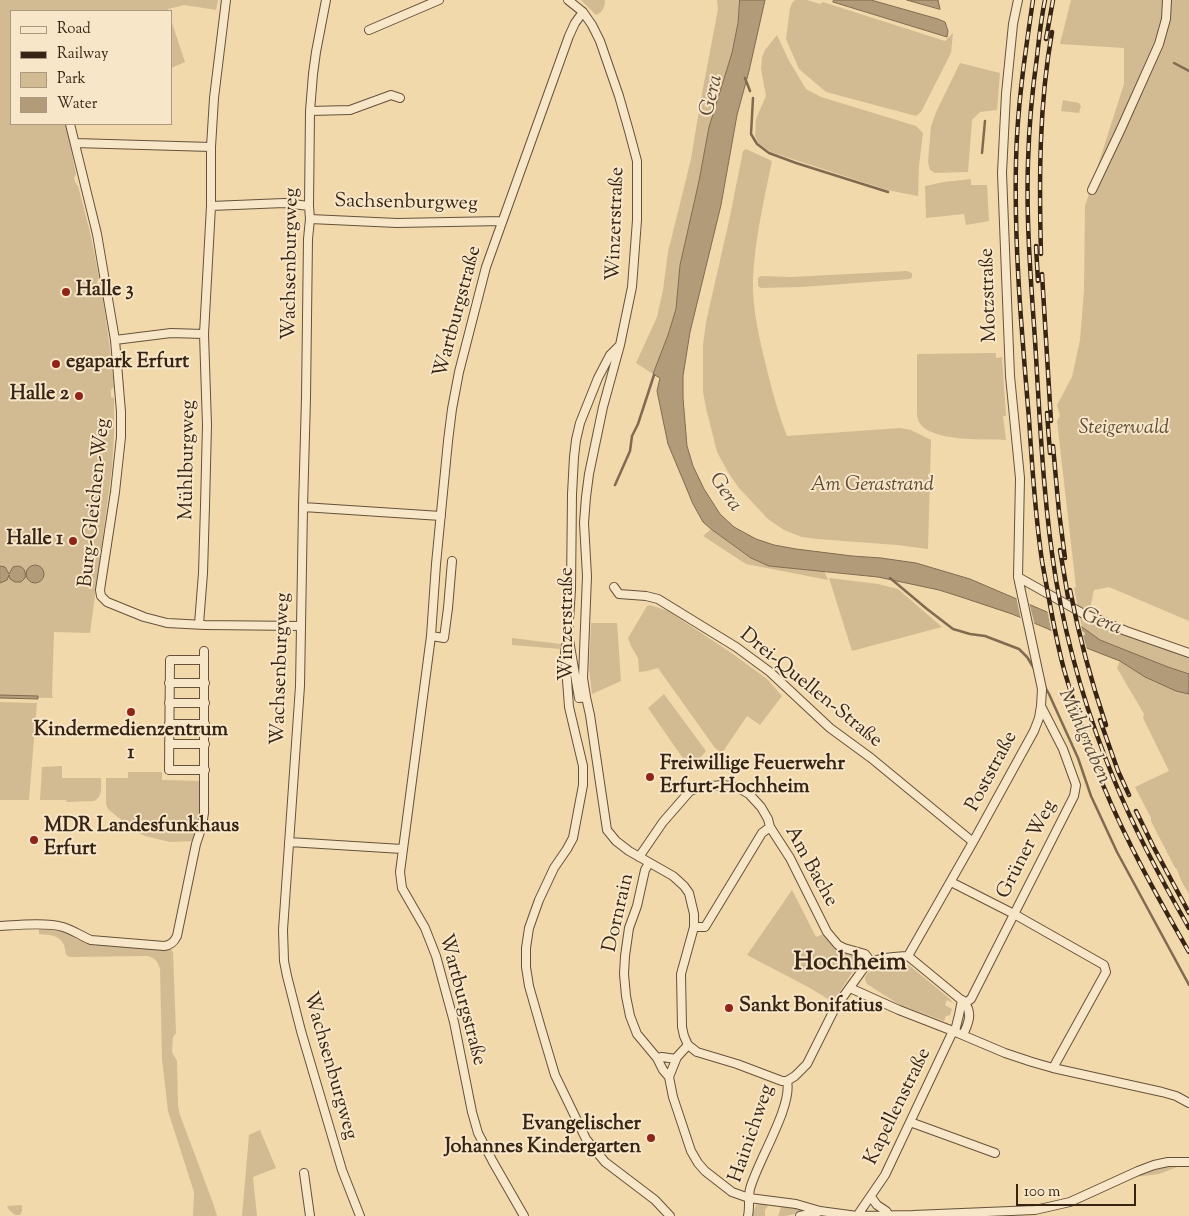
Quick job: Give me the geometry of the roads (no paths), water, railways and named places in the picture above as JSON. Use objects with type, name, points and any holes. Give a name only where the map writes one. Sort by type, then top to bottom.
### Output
[{"type":"street","name":"Mühlburgweg","points":[[198,624],[203,573],[207,425],[204,334],[211,206],[211,147],[214,98],[226,0]]},
{"type":"street","name":"Wachsenburgweg","points":[[326,0],[316,52],[310,111],[310,219],[308,239],[300,686],[283,930],[284,961],[301,1031],[342,1170],[360,1216]]},
{"type":"street","points":[[369,30],[439,0]]},
{"type":"street","name":"Winzerstraße","points":[[568,0],[583,12],[600,41],[619,96],[636,161],[636,254],[632,287],[620,345],[601,416],[586,497],[584,523],[586,576],[584,678],[607,830],[616,841],[639,857]]},
{"type":"street","name":"Motzstraße","points":[[1018,0],[1013,24],[1006,94],[1002,173],[1010,376],[1020,478],[1018,577],[1021,589]]},
{"type":"street","points":[[1092,190],[1159,44],[1166,19],[1167,0]]},
{"type":"street","name":"Wartburgstraße","points":[[524,1216],[478,1133],[454,1022],[436,956],[424,928],[402,888],[400,872],[431,636],[450,428],[459,372],[486,268],[502,221],[569,36],[583,12]]},
{"type":"street","points":[[310,111],[350,110],[391,95],[400,98]]},
{"type":"street","name":"Burg-Gleichen-Weg","points":[[70,125],[97,234],[115,340],[121,412],[121,437],[115,492],[100,590],[101,596],[107,602],[144,617],[167,623],[301,626]]},
{"type":"street","points":[[75,143],[211,147]]},
{"type":"street","name":"Sachsenburgweg","points":[[211,206],[284,203],[309,206]]},
{"type":"street","name":"Sachsenburgweg","points":[[310,219],[397,223],[502,221]]},
{"type":"street","points":[[115,340],[171,333],[204,334]]},
{"type":"street","name":"Winzerstraße","points":[[620,345],[610,355],[598,378],[580,424],[576,440],[571,590],[565,652],[569,706],[583,766],[583,785],[573,838],[568,849],[554,868],[529,928],[526,967],[529,986],[555,1075],[586,1138],[605,1162],[655,1200],[670,1216]]},
{"type":"street","points":[[303,507],[441,516]]},
{"type":"street","points":[[431,636],[444,638],[452,561]]},
{"type":"street","points":[[1018,577],[1082,613],[1189,653]]},
{"type":"street","name":"Drei-Quellen-Straße","points":[[614,587],[619,594],[658,599],[736,647],[770,672],[830,728],[871,758],[973,842]]},
{"type":"street","name":"Poststraße","points":[[908,956],[951,882],[1039,718],[1042,706],[1042,689],[1021,589]]},
{"type":"street","name":"Winzerstraße","points":[[568,635],[579,698],[586,697]]},
{"type":"street","points":[[0,926],[54,926],[68,929],[91,940],[164,946],[174,942],[177,936],[204,813],[205,770],[205,703],[204,656],[170,660],[169,770],[205,770]]},
{"type":"street","points":[[169,683],[204,683]]},
{"type":"street","points":[[169,703],[205,703]]},
{"type":"street","name":"Grüner Weg","points":[[964,1002],[971,999],[1074,796],[1076,784],[1042,706]]},
{"type":"street","points":[[169,724],[205,724]]},
{"type":"street","points":[[169,744],[205,744]]},
{"type":"street","name":"Am Bache","points":[[639,857],[663,822],[690,791],[702,787],[722,785],[740,789],[749,794],[761,807],[770,827],[790,858],[827,932],[838,945],[865,954],[871,962]]},
{"type":"street","points":[[694,927],[705,926],[762,833],[770,827]]},
{"type":"street","points":[[288,842],[402,849]]},
{"type":"street","points":[[639,857],[673,876],[689,892],[694,914],[694,927],[681,974],[682,1027],[688,1045],[697,1052],[737,1064],[782,1081],[787,1081],[807,1064],[835,1008],[862,970],[871,962],[908,956],[969,1008],[970,1018],[963,1035]]},
{"type":"street","name":"Dornrain","points":[[649,863],[645,870],[637,906],[629,928],[624,974],[627,1004],[637,1034],[657,1058],[669,1077],[676,1106],[691,1151],[704,1171],[732,1192],[749,1198],[796,1204],[820,1211]]},
{"type":"street","points":[[951,882],[1014,914],[1104,965],[1106,972],[1053,1068]]},
{"type":"street","points":[[850,988],[899,1010],[1005,1052],[1053,1068],[1162,1092],[1176,1096],[1189,1103]]},
{"type":"street","name":"Kapellenstraße","points":[[857,1216],[885,1175],[954,1031],[964,1002]]},
{"type":"street","points":[[669,1077],[676,1059],[688,1045]]},
{"type":"street","points":[[657,1058],[676,1059]]},
{"type":"street","name":"Hainichweg","points":[[748,1216],[750,1189],[781,1114],[789,1086],[787,1081]]},
{"type":"street","points":[[910,1122],[996,1152]]},
{"type":"street","points":[[800,1216],[820,1211],[857,1216],[1035,1210],[1070,1202],[1154,1165],[1168,1162],[1189,1162]]},
{"type":"street","points":[[304,1173],[310,1216]]},
{"type":"street","name":"Kapellenstraße","points":[[871,1197],[889,1215]]},
{"type":"water","points":[[740,0],[765,0],[737,115],[721,205],[690,332],[683,376],[687,446],[693,466],[704,489],[720,514],[734,527],[756,539],[774,545],[916,563],[970,579],[1082,627],[1100,640],[1189,674],[1189,694],[1176,691],[1145,677],[1120,661],[1089,649],[1046,628],[1012,614],[939,590],[878,577],[769,566],[751,558],[703,522],[693,504],[668,444],[657,391],[660,378],[653,374],[676,309],[680,265],[709,127],[732,53]]},
{"type":"water","points":[[834,0],[871,0],[938,19],[945,22],[948,31],[947,37],[833,2]]},
{"type":"water","points":[[907,0],[938,0],[940,9]]},
{"type":"water","points":[[35,565],[41,568],[44,574],[41,580],[35,583],[29,580],[26,574],[29,568]]},
{"type":"water","points":[[0,566],[5,567],[9,574],[13,567],[21,567],[25,572],[25,578],[21,582],[15,582],[10,579],[9,575],[7,580],[0,583]]},
{"type":"water","points":[[0,695],[38,696],[38,699],[0,698]]},
{"type":"waterway","points":[[1174,63],[1189,71]]},
{"type":"waterway","points":[[745,78],[750,91]]},
{"type":"waterway","points":[[753,98],[751,134],[757,144],[769,153],[888,192]]},
{"type":"waterway","points":[[982,153],[985,121]]},
{"type":"waterway","points":[[615,485],[630,451],[632,436],[638,424],[654,375]]},
{"type":"waterway","name":"Mühlgraben","points":[[890,578],[953,629],[985,636],[1019,649],[1027,657],[1035,670]]},
{"type":"waterway","name":"Mühlgraben","points":[[1044,685],[1078,758],[1091,796],[1117,852],[1189,985]]},
{"type":"railway","points":[[1033,0],[1018,122],[1016,226],[1019,291],[1037,526],[1042,561],[1063,665],[1092,758],[1112,807],[1154,891],[1189,952]]},
{"type":"railway","points":[[1045,0],[1031,110],[1028,207],[1030,274],[1042,460],[1056,580],[1073,657],[1105,757],[1123,801],[1159,875],[1189,928]]},
{"type":"railway","points":[[1046,39],[1053,0]]},
{"type":"railway","points":[[1041,254],[1042,115],[1052,32]]},
{"type":"railway","points":[[1036,246],[1038,281]]},
{"type":"railway","points":[[1042,274],[1051,421]]},
{"type":"railway","points":[[1047,413],[1050,453]]},
{"type":"railway","points":[[1053,446],[1065,558]]},
{"type":"railway","points":[[1060,550],[1068,597]]},
{"type":"railway","points":[[1070,590],[1095,692],[1106,725]]},
{"type":"railway","points":[[1100,720],[1118,771],[1129,795]]},
{"type":"railway","points":[[1136,811],[1189,913]]},
{"type":"place","name":"Halle 3","points":[[66,292]]},
{"type":"place","name":"egapark Erfurt","points":[[56,364]]},
{"type":"place","name":"Halle 2","points":[[79,396]]},
{"type":"place","name":"Halle 1","points":[[73,541]]},
{"type":"place","name":"Kindermedienzentrum 1","points":[[131,712]]},
{"type":"place","name":"Freiwillige Feuerwehr Erfurt-Hochheim","points":[[650,777]]},
{"type":"place","name":"MDR Landesfunkhaus Erfurt","points":[[34,840]]},
{"type":"place","name":"Sankt Bonifatius","points":[[729,1008]]},
{"type":"place","name":"Evangelischer Johannes Kindergarten","points":[[651,1138]]},
{"type":"district","name":"Hochheim","points":[[850,965]]},
{"type":"water label","name":"Gera","points":[[713,96]]},
{"type":"water label","name":"Gera","points":[[724,493]]},
{"type":"water label","name":"Gera","points":[[1101,623]]},
{"type":"park label","name":"Steigerwald","points":[[1124,430]]},
{"type":"park label","name":"Am Gerastrand","points":[[872,487]]}]
